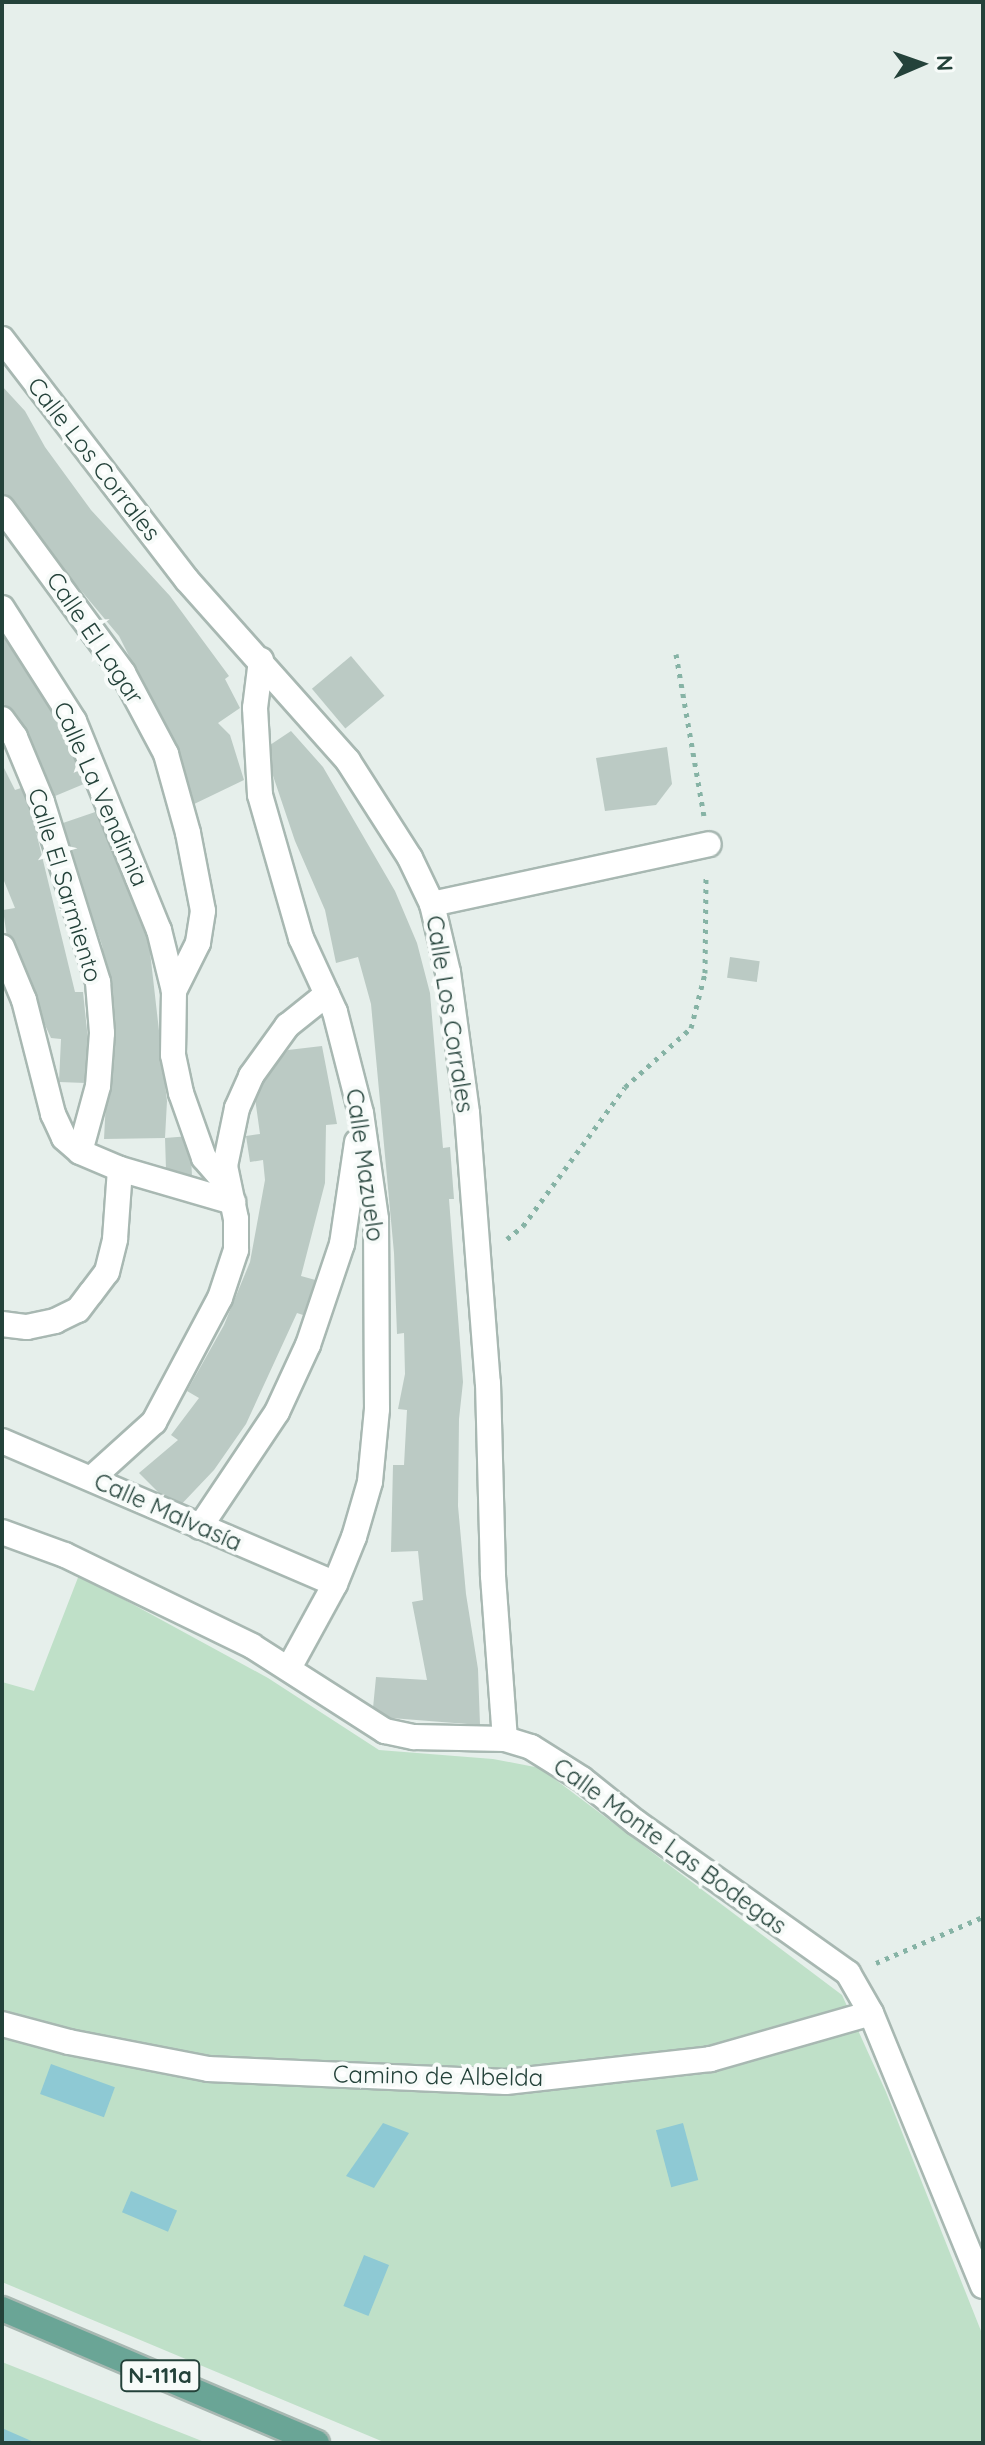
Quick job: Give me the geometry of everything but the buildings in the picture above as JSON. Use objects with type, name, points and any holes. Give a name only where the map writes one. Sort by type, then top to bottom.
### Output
[{"type":"main road","name":"N-111a","points":[[2,2309],[317,2443]]},
{"type":"street","name":"Calle Los Corrales","points":[[2,339],[187,580],[348,761],[410,858],[432,904],[448,972],[465,1098],[488,1383],[493,1576],[505,1739]]},
{"type":"street","name":"Calle El Lagar","points":[[2,508],[123,673],[166,754],[188,833],[203,911],[198,943],[174,991],[173,1055],[181,1093],[204,1158],[230,1193]]},
{"type":"street","name":"Calle La Vendimia","points":[[2,608],[74,721],[159,930],[174,991]]},
{"type":"street","name":"Calle Mazuelo","points":[[261,660],[255,708],[260,795],[301,938],[339,1024],[361,1113],[376,1219],[377,1409],[370,1482],[354,1537],[335,1584],[289,1668]]},
{"type":"street","name":"Calle El Sarmiento","points":[[2,719],[15,737],[42,802],[98,982],[102,1033],[98,1086],[80,1152]]},
{"type":"street","points":[[432,904],[709,844]]},
{"type":"street","points":[[2,947],[24,1000],[53,1114],[64,1138],[80,1152],[120,1169],[230,1193]]},
{"type":"street","points":[[92,1478],[154,1422],[214,1311],[236,1250],[225,1166],[229,1136],[251,1076],[287,1026],[327,994]]},
{"type":"street","points":[[200,1527],[277,1412],[308,1345],[342,1244],[361,1113]]},
{"type":"street","points":[[2,1324],[27,1327],[55,1321],[78,1310],[107,1272],[115,1239],[120,1169]]},
{"type":"street","name":"Calle Malvasía","points":[[2,1441],[335,1584]]},
{"type":"street","name":"Calle Monte Las Bodegas","points":[[2,1532],[65,1555],[252,1646],[289,1668],[319,1692],[385,1731],[414,1737],[505,1739],[531,1747],[582,1779],[637,1823],[848,1973],[871,2013],[983,2286]]},
{"type":"street","name":"Camino de Albelda","points":[[2,2024],[69,2042],[208,2069],[506,2082],[711,2059],[871,2013]]},
{"type":"path","points":[[479,1263],[523,1226],[575,1151],[625,1087],[691,1028],[705,973],[709,844],[676,654]]},
{"type":"path","points":[[848,1973],[939,1939],[983,1917]]},
{"type":"green space","points":[[79,1575],[268,1678],[379,1750],[493,1759],[540,1768],[842,1995],[886,2092],[983,2336],[983,2443],[386,2443],[2,2282],[2,1682],[34,1691]]},
{"type":"green space","points":[[2,2362],[207,2443],[2,2443]]},
{"type":"water","points":[[51,2064],[115,2087],[104,2117],[40,2094]]},
{"type":"water","points":[[383,2123],[409,2133],[374,2188],[346,2176]]},
{"type":"water","points":[[683,2123],[698,2180],[671,2187],[656,2130]]},
{"type":"water","points":[[131,2191],[177,2211],[168,2232],[122,2212]]},
{"type":"water","points":[[364,2255],[389,2265],[368,2316],[343,2306]]},
{"type":"water","points":[[4,2429],[36,2443],[2,2443]]}]
